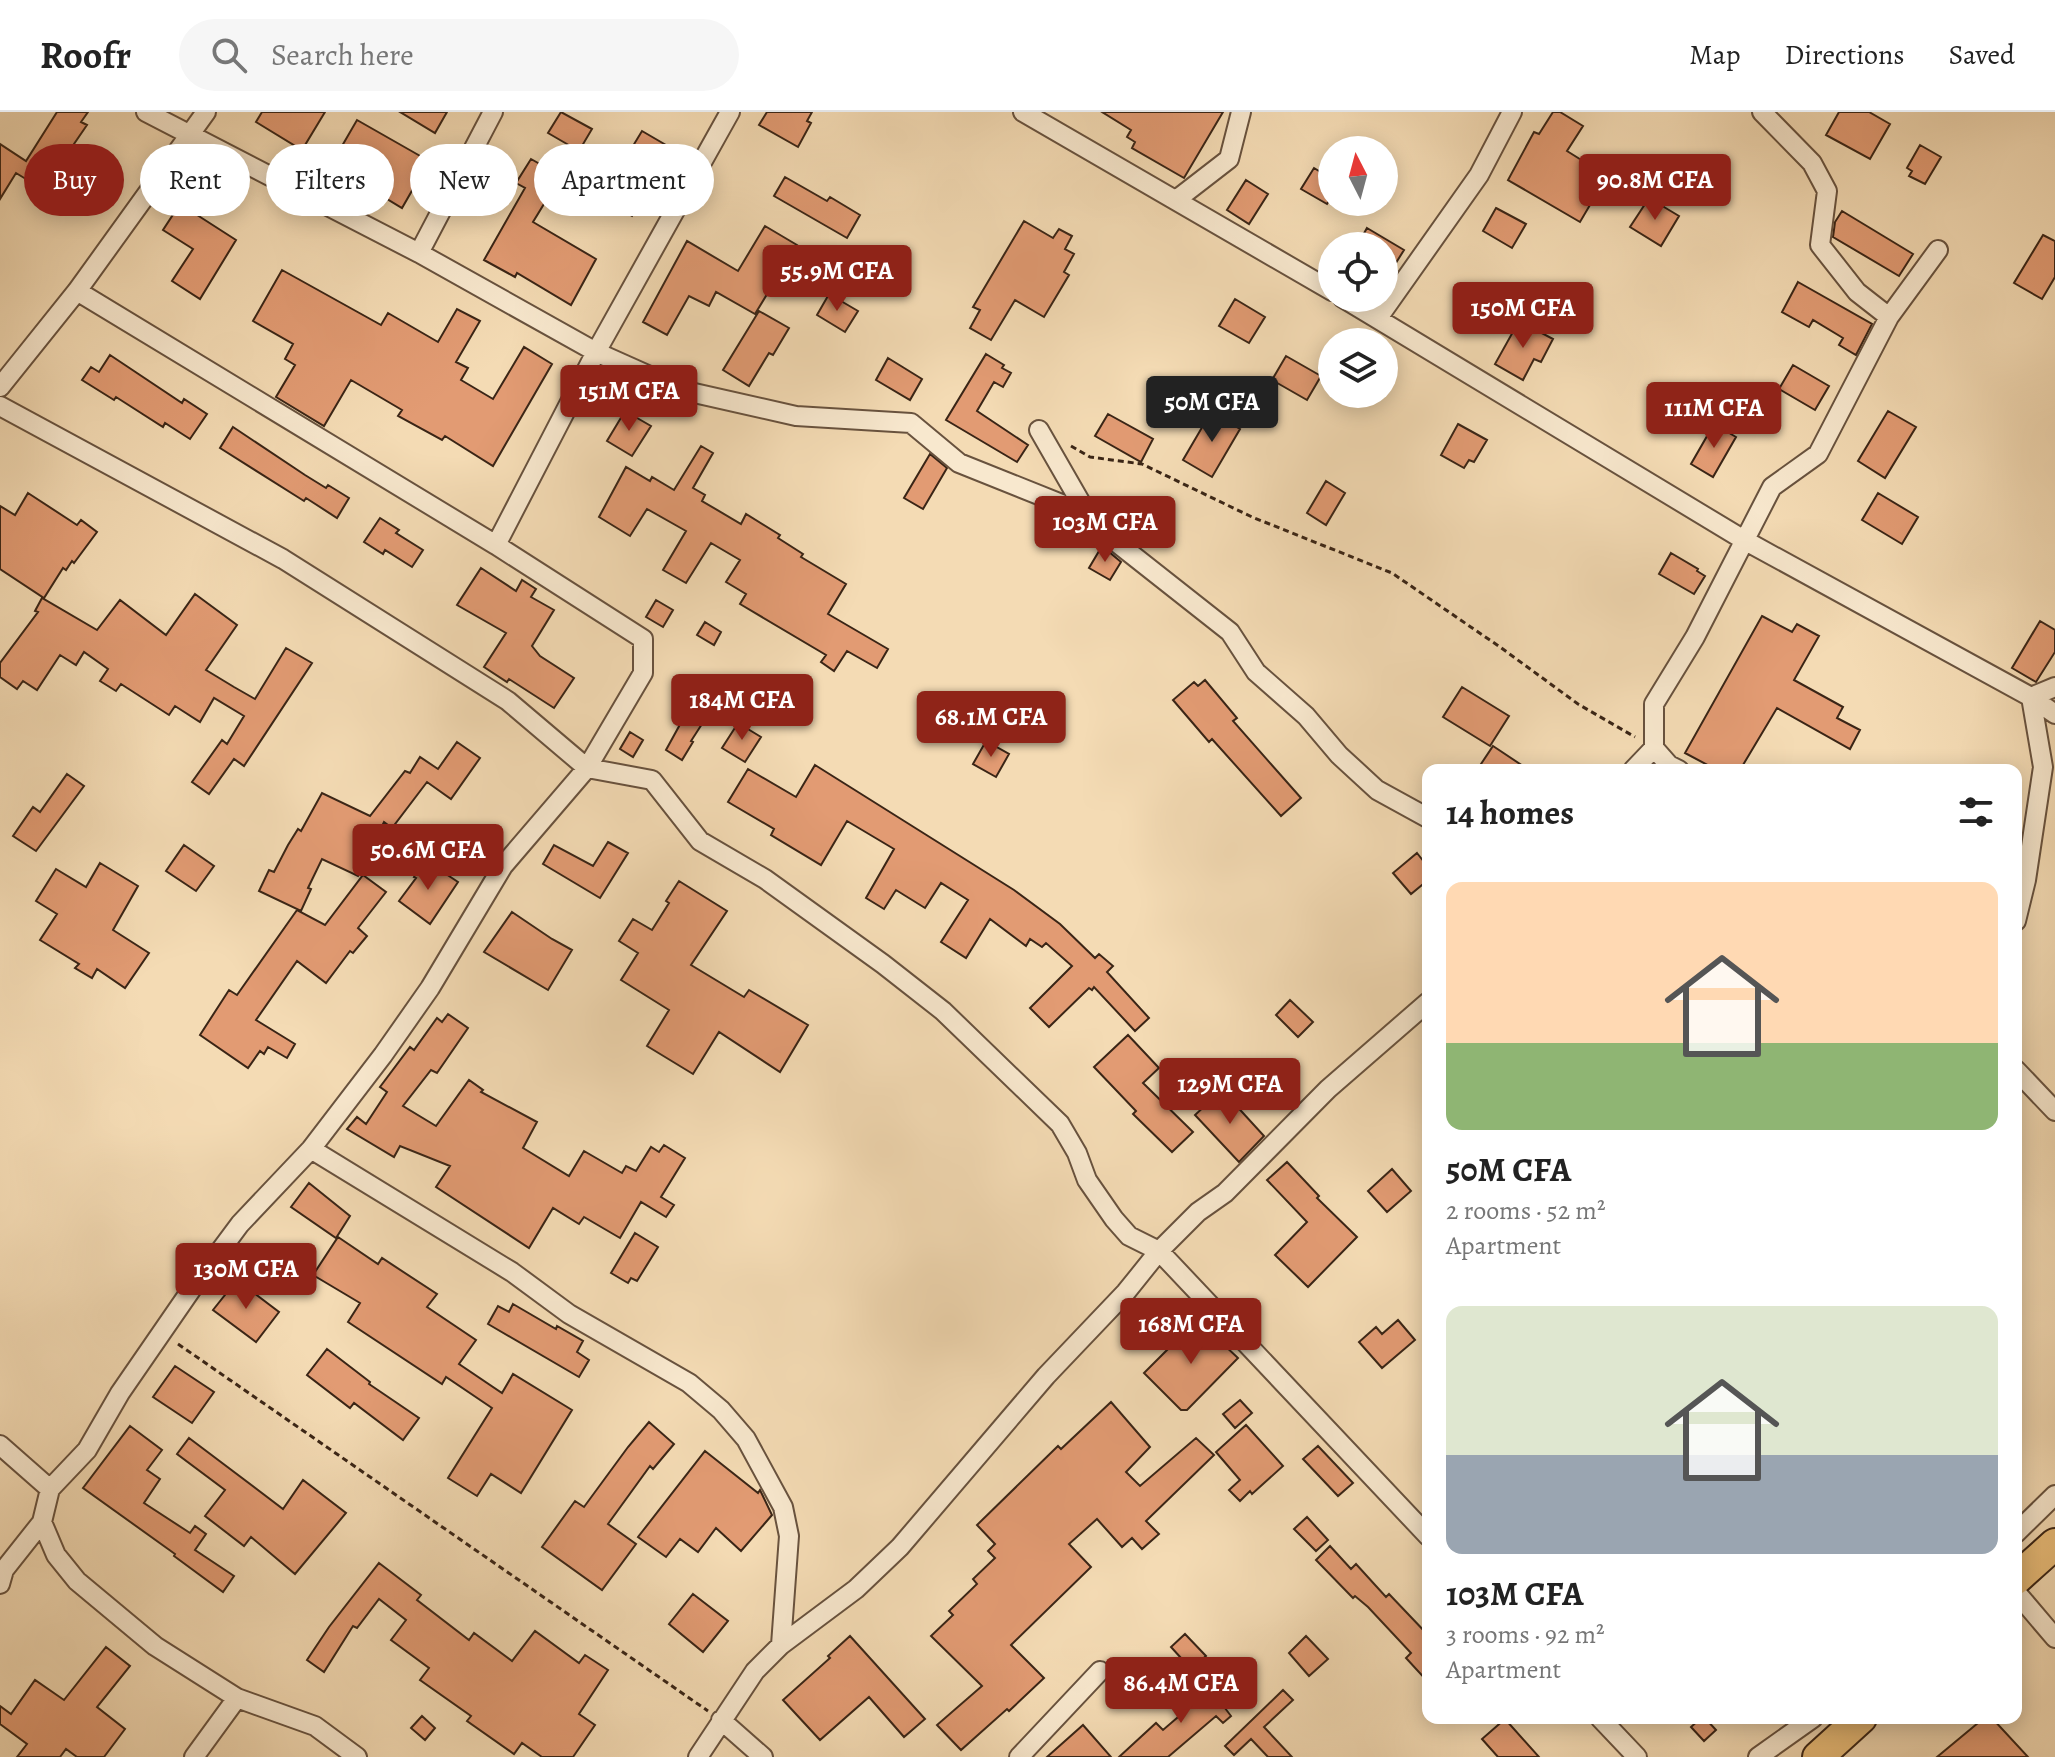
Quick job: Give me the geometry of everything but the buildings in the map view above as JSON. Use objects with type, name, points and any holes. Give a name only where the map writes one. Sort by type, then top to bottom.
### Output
[{"type":"main road","points":[[2022,1574],[2055,1544]]},
{"type":"main road","points":[[1818,1757],[1854,1724]]},
{"type":"street","points":[[146,112],[419,253],[596,352],[681,390],[796,416],[911,423],[959,463],[1074,509],[1230,632],[1256,672],[1306,716],[1339,755],[1377,790],[1422,815]]},
{"type":"street","points":[[0,387],[77,291],[206,112]]},
{"type":"street","points":[[419,253],[493,112]]},
{"type":"street","points":[[496,545],[596,352],[730,112]]},
{"type":"street","points":[[1023,112],[1318,283]]},
{"type":"street","points":[[1176,200],[1229,159],[1241,112]]},
{"type":"street","points":[[1378,318],[1479,175],[1512,112]]},
{"type":"street","points":[[1762,112],[1812,163],[1827,191],[1820,245],[1857,292],[1889,317]]},
{"type":"street","points":[[1668,764],[1654,748],[1654,704],[1695,637],[1772,487],[1818,454],[1889,317],[1938,250]]},
{"type":"street","points":[[0,1584],[4,1570],[42,1522],[50,1489],[87,1450],[120,1393],[240,1224],[311,1149],[430,988],[503,866],[587,768],[643,673],[643,639],[496,545],[77,291]]},
{"type":"street","points":[[1368,312],[1744,540],[2031,697],[2055,714]]},
{"type":"street","points":[[0,406],[283,559],[508,701],[587,768],[652,780],[700,841],[765,879],[943,1011],[1060,1124],[1077,1153],[1087,1180],[1129,1236],[1159,1251],[1422,1530]]},
{"type":"street","points":[[1039,430],[1095,526]]},
{"type":"street","points":[[2031,697],[2055,687]]},
{"type":"street","points":[[2022,899],[2043,767],[2031,697]]},
{"type":"street","points":[[1639,764],[1654,748]]},
{"type":"street","points":[[698,1757],[755,1671],[781,1645],[856,1589],[900,1547],[1046,1376],[1126,1292],[1159,1251],[1198,1212],[1225,1193],[1284,1130],[1422,1007]]},
{"type":"street","points":[[2022,1076],[2055,1111]]},
{"type":"street","points":[[311,1149],[512,1272],[569,1314],[689,1383],[721,1410],[746,1439],[783,1507],[789,1536],[781,1645]]},
{"type":"street","points":[[0,1445],[50,1489]]},
{"type":"street","points":[[2022,1527],[2055,1495]]},
{"type":"street","points":[[42,1522],[56,1555],[77,1581],[155,1646],[237,1698],[315,1726],[357,1757]]},
{"type":"street","points":[[2022,1599],[2055,1638]]},
{"type":"street","points":[[1019,1757],[1100,1671]]},
{"type":"street","points":[[194,1757],[237,1698]]},
{"type":"street","points":[[721,1720],[763,1757]]},
{"type":"street","points":[[1606,1724],[1637,1757]]},
{"type":"street","points":[[1758,1757],[1805,1724]]},
{"type":"path","points":[[1039,430],[1090,457],[1142,464],[1252,517],[1392,573],[1578,704],[1654,748]]},
{"type":"path","points":[[161,1333],[721,1720]]}]
